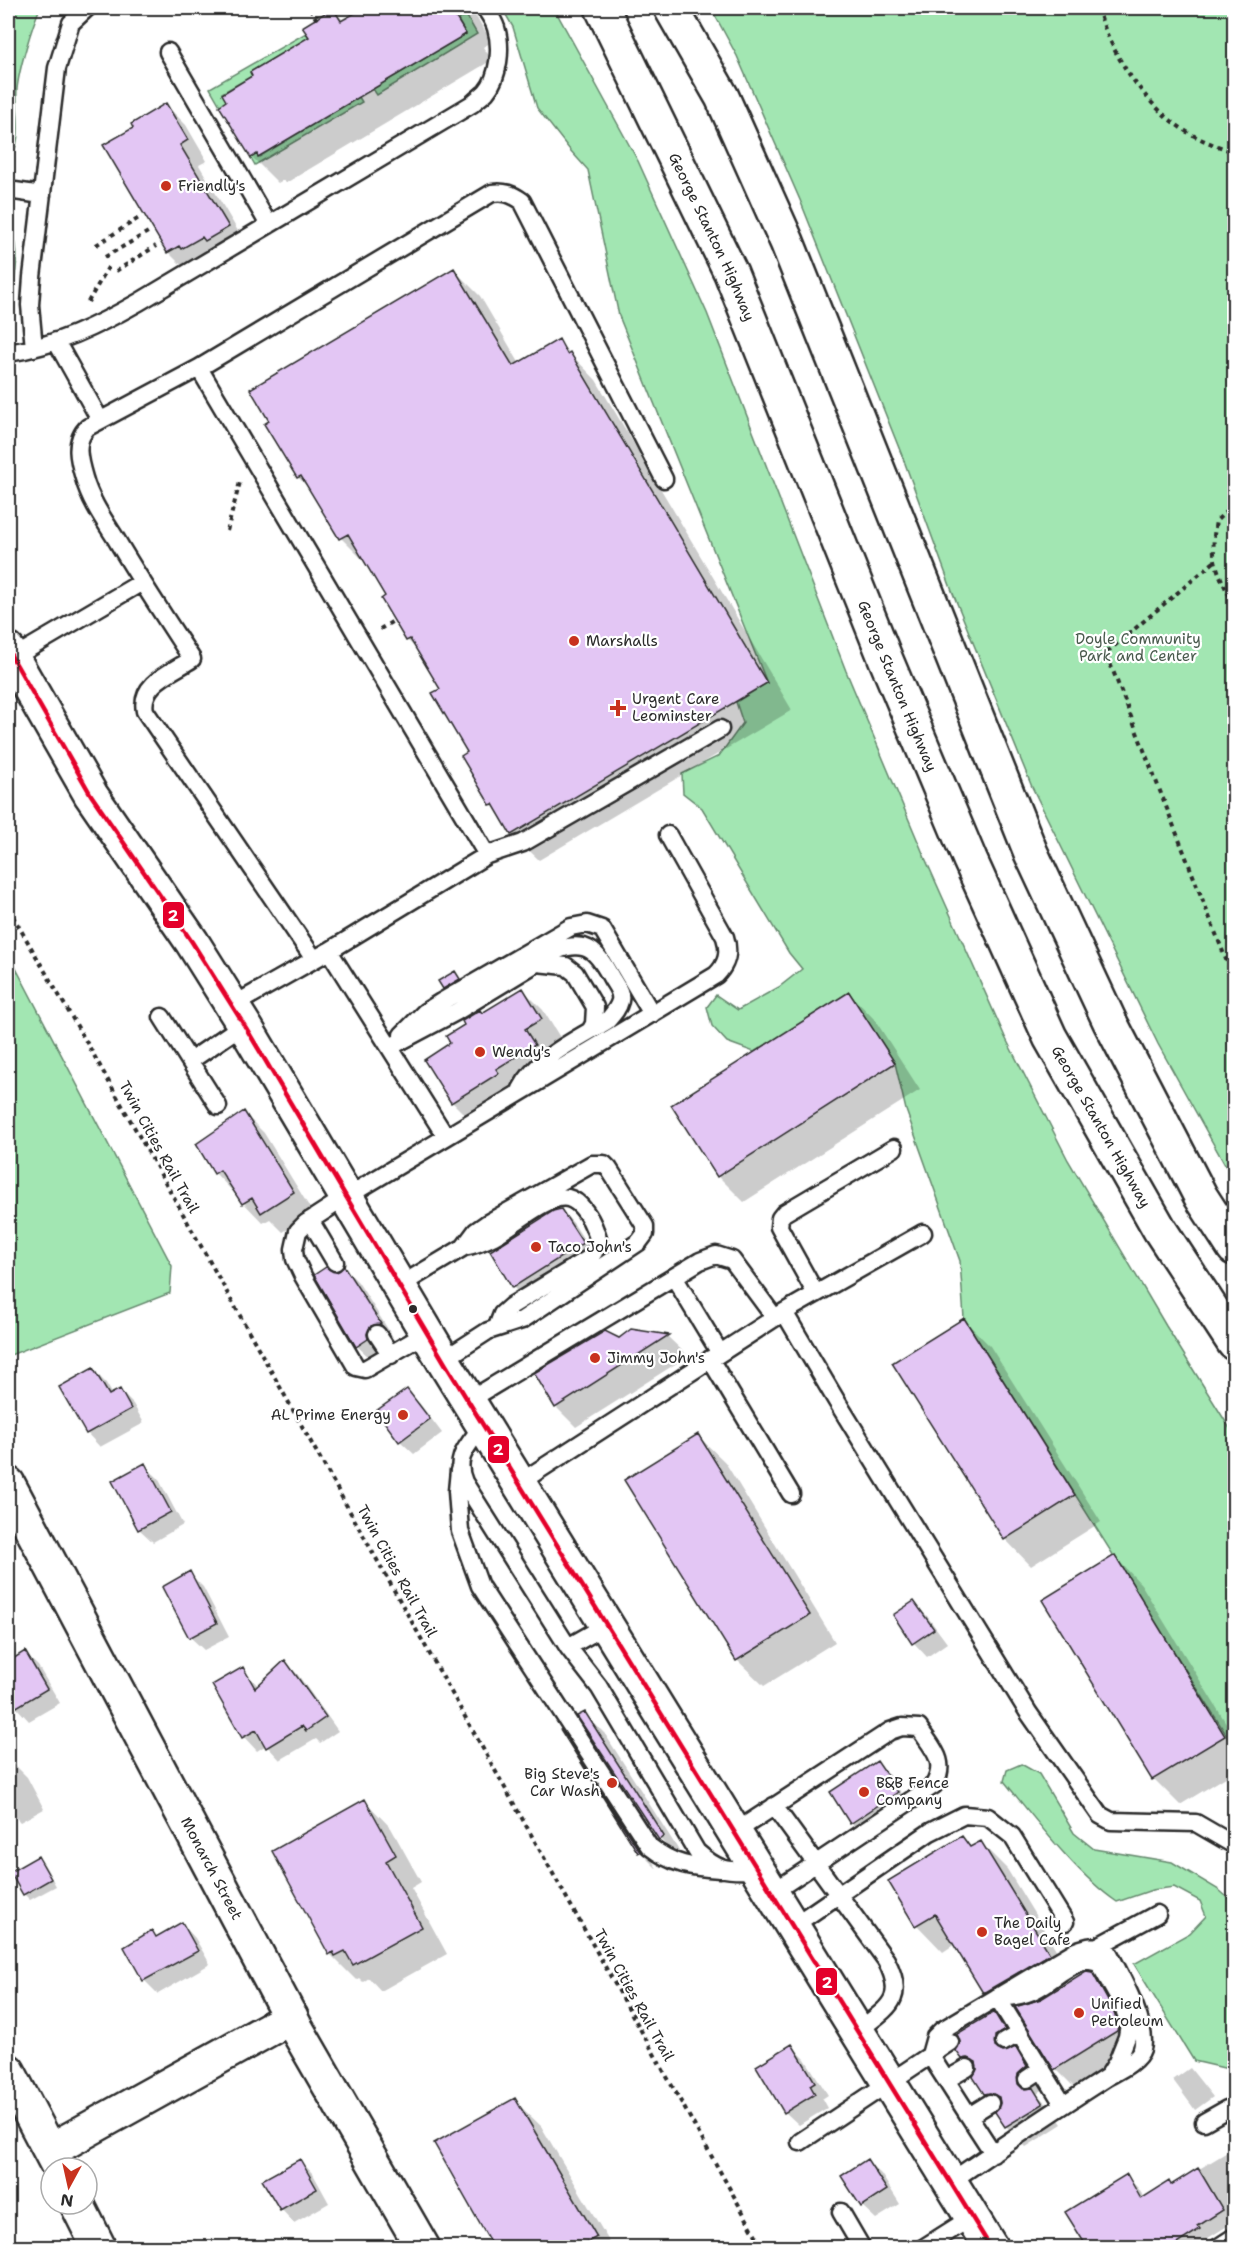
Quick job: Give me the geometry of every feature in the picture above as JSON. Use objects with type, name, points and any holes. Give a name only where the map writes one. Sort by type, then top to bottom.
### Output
[{"type":"main road","name":"George Stanton Highway","points":[[602,8],[610,20],[731,273],[886,660],[970,860],[1050,1037],[1160,1230],[1234,1343]]},
{"type":"main road","points":[[671,8],[722,97],[787,242],[1031,853],[1116,1033],[1201,1197],[1234,1248]]},
{"type":"main road","points":[[9,656],[91,795],[185,932],[238,1015],[519,1484],[991,2247]]},
{"type":"main road","name":"Monarch Street","points":[[8,1484],[291,2017],[423,2247]]},
{"type":"main road","points":[[60,2156],[291,2017]]},
{"type":"main road","points":[[8,2071],[53,2156]]},
{"type":"main road","points":[[83,2216],[99,2247]]},
{"type":"lane","points":[[34,348],[30,305],[57,68],[71,23],[87,8]]},
{"type":"lane","points":[[8,353],[34,348],[86,331],[127,309],[472,104],[486,92],[495,72],[499,48],[497,30],[485,8]]},
{"type":"lane","points":[[168,52],[269,225]]},
{"type":"lane","points":[[8,190],[42,195]]},
{"type":"lane","points":[[314,959],[145,711],[143,702],[152,685],[192,659],[96,507],[84,479],[78,453],[79,438],[87,427],[199,368],[492,193],[500,192],[513,194],[522,201],[664,479]]},
{"type":"lane","points":[[56,341],[100,420]]},
{"type":"lane","points":[[199,368],[487,855]]},
{"type":"lane","points":[[9,656],[142,582]]},
{"type":"lane","points":[[190,1061],[238,1015],[314,959],[487,855],[522,843],[720,729]]},
{"type":"lane","points":[[464,1247],[476,1231],[486,1224],[592,1164],[599,1163],[609,1169],[645,1226],[645,1234],[639,1242],[522,1320],[435,1346],[391,1355],[365,1370],[356,1367],[303,1276],[295,1258],[298,1232],[310,1220],[716,975],[723,968],[728,958],[725,937],[668,835]]},
{"type":"lane","points":[[390,1047],[425,1012],[571,927],[579,925],[596,926],[602,929],[652,1014]]},
{"type":"lane","points":[[390,1047],[456,1012],[566,946],[590,949],[598,955],[620,992],[620,1000],[615,1011],[607,1020],[527,1077],[518,1094]]},
{"type":"lane","points":[[329,951],[446,1137]]},
{"type":"lane","points":[[537,963],[566,966],[575,973],[595,1007],[594,1024],[590,1031]]},
{"type":"lane","points":[[162,1017],[218,1106]]},
{"type":"lane","points":[[816,1294],[779,1227],[780,1218],[894,1148]]},
{"type":"lane","points":[[399,1286],[464,1247],[479,1244],[496,1236],[554,1199],[568,1198],[575,1202],[596,1230],[598,1238],[595,1252],[588,1259],[511,1305],[502,1314],[497,1327]]},
{"type":"lane","points":[[310,1220],[335,1262]]},
{"type":"lane","points":[[519,1484],[780,1315],[923,1233]]},
{"type":"lane","points":[[735,1832],[890,1731],[902,1727],[919,1728],[939,1759],[940,1772],[934,1785],[815,1864],[766,1881],[720,1869],[698,1868],[670,1861],[649,1846],[480,1586],[460,1531],[456,1491],[460,1459],[476,1413],[674,1277],[716,1255],[732,1260],[780,1315],[836,1400],[1028,1712],[1100,1815],[1111,1821],[1196,1823],[1234,1845]]},
{"type":"lane","points":[[674,1277],[791,1494]]},
{"type":"lane","points":[[377,1334],[391,1355]]},
{"type":"lane","points":[[459,1470],[464,1482],[568,1647],[599,1687],[697,1852],[720,1869]]},
{"type":"lane","points":[[568,1647],[607,1624]]},
{"type":"lane","points":[[774,1806],[886,1960],[895,1977],[895,1993],[890,2005],[858,2031]]},
{"type":"lane","points":[[793,1926],[930,1832],[964,1815],[988,1817],[1012,1836],[1065,1922]]},
{"type":"lane","points":[[1098,1946],[1157,1914]]},
{"type":"lane","points":[[950,2182],[993,2153],[1063,2104],[1136,2058],[1142,2049],[1143,2036],[1133,2002],[1108,1951],[1098,1946],[1090,1946],[1073,1952],[1000,2001],[942,2030],[935,2037],[930,2055],[993,2153]]},
{"type":"lane","points":[[987,2016],[1000,2001],[1032,1993],[1085,1960],[1099,1963],[1124,2006],[1129,2024],[1127,2037],[1117,2062],[1104,2079]]},
{"type":"lane","points":[[1000,2001],[1063,2104]]},
{"type":"lane","points":[[1004,2042],[1020,2033]]},
{"type":"lane","points":[[800,2142],[950,2042]]},
{"type":"lane","points":[[946,2080],[967,2068]]},
{"type":"lane","points":[[1027,2079],[1042,2069]]},
{"type":"lane","points":[[969,2116],[990,2103]]},
{"type":"lane","points":[[1204,2122],[1227,2109],[1234,2109]]},
{"type":"lane","points":[[841,2212],[862,2247]]},
{"type":"lane","points":[[923,2247],[972,2217]]},
{"type":"lane","points":[[1217,2247],[1234,2237]]},
{"type":"path","points":[[310,8],[318,22]]},
{"type":"path","points":[[1098,8],[1111,42],[1133,79],[1157,107],[1183,129],[1208,143],[1234,152]]},
{"type":"path","points":[[96,245],[140,218]]},
{"type":"path","points":[[105,257],[148,232]]},
{"type":"path","points":[[116,271],[156,246]]},
{"type":"path","points":[[227,531],[242,473]]},
{"type":"path","points":[[1234,504],[1216,521],[1212,542],[1214,562],[1234,606]]},
{"type":"path","points":[[1214,562],[1106,652],[1234,980]]},
{"type":"path","name":"Twin Cities Rail Trail","points":[[8,908],[97,1060],[763,2247]]},
{"type":"green space","points":[[8,8],[40,8],[20,70],[17,89],[18,136],[8,161]]},
{"type":"green space","points":[[502,8],[554,8],[638,161],[707,313],[846,671],[925,858],[1005,1037],[1068,1160],[1166,1326],[1234,1435],[1234,1747],[964,1318],[960,1261],[906,1110],[895,1063],[849,992],[754,1052],[727,1042],[712,1026],[707,1007],[716,995],[738,1010],[779,987],[802,969],[789,953],[702,808],[683,793],[682,774],[719,756],[743,723],[736,702],[767,683],[619,316],[588,170],[537,108],[513,27]]},
{"type":"green space","name":"Doyle Community Park and Center","points":[[711,8],[1234,8],[1234,1181],[1158,1044],[1032,787],[952,591],[903,458],[800,200],[737,56]]},
{"type":"green space","points":[[466,15],[477,34],[377,95],[373,89],[466,34],[458,20]]},
{"type":"green space","points":[[306,33],[310,40],[250,72],[252,76],[222,93],[236,117],[229,121],[210,88]]},
{"type":"green space","points":[[359,97],[362,102],[255,165],[251,158],[257,154],[259,157]]},
{"type":"green space","points":[[8,223],[13,232],[17,262],[8,302]]},
{"type":"green space","points":[[8,953],[172,1266],[170,1293],[8,1356]]},
{"type":"green space","points":[[1021,1764],[1039,1774],[1074,1833],[1094,1849],[1172,1862],[1219,1890],[1234,1903],[1234,2068],[1194,2061],[1134,1964],[1190,1933],[1206,1916],[1200,1901],[1174,1887],[1152,1890],[1117,1902],[1102,1891],[1057,1846],[1004,1781],[1007,1770]]},
{"type":"building","points":[[333,8],[341,21],[364,8],[450,8],[466,34],[258,157],[257,154],[251,158],[219,106],[226,101],[222,94],[252,76],[250,72],[309,37],[302,27]]},
{"type":"building","name":"Friendly's","points":[[166,103],[188,140],[180,145],[229,227],[205,241],[202,237],[181,249],[179,246],[167,253],[103,145],[133,128],[131,124]]},
{"type":"building","points":[[454,268],[513,366],[559,339],[567,354],[570,352],[767,683],[511,835],[461,756],[467,752],[432,693],[440,689],[410,639],[406,641],[381,599],[385,596],[348,534],[339,539],[301,476],[297,478],[264,424],[269,421],[250,389]]},
{"type":"building","points":[[455,971],[460,979],[443,989],[438,981]]},
{"type":"building","name":"Wendy's","points":[[523,988],[542,1019],[525,1029],[535,1045],[496,1069],[499,1073],[451,1103],[424,1060],[450,1043],[446,1036],[464,1025],[462,1021],[480,1010],[482,1013]]},
{"type":"building","points":[[849,992],[895,1063],[717,1177],[671,1105]]},
{"type":"building","points":[[244,1111],[294,1192],[261,1213],[252,1198],[242,1204],[220,1170],[214,1174],[196,1144]]},
{"type":"building","name":"Taco John's","points":[[561,1209],[583,1243],[512,1288],[490,1251],[553,1211]]},
{"type":"building","points":[[344,1266],[381,1324],[371,1326],[367,1334],[368,1339],[356,1347],[314,1275],[326,1267],[336,1272]]},
{"type":"building","points":[[964,1318],[1075,1495],[1004,1540],[892,1363]]},
{"type":"building","name":"Jimmy John's","points":[[631,1329],[669,1335],[555,1408],[534,1373],[605,1331],[619,1338]]},
{"type":"building","points":[[93,1368],[109,1395],[120,1389],[131,1409],[86,1434],[59,1387]]},
{"type":"building","name":"AL Prime Energy","points":[[407,1389],[430,1419],[399,1442],[376,1411]]},
{"type":"building","points":[[698,1434],[810,1615],[736,1661],[624,1480]]},
{"type":"building","points":[[145,1463],[171,1512],[138,1530],[112,1481]]},
{"type":"building","points":[[1115,1555],[1225,1736],[1152,1780],[1042,1600]]},
{"type":"building","points":[[190,1571],[217,1623],[189,1638],[162,1587]]},
{"type":"building","points":[[914,1601],[934,1629],[912,1644],[893,1615]]},
{"type":"building","points":[[25,1651],[47,1689],[15,1708],[8,1696],[8,1662]]},
{"type":"building","points":[[285,1660],[326,1717],[306,1731],[302,1726],[266,1748],[256,1730],[242,1738],[212,1685],[243,1667],[255,1688]]},
{"type":"building","points":[[585,1712],[664,1836],[659,1840],[577,1716]]},
{"type":"building","points":[[560,1729],[640,1852],[638,1853]]},
{"type":"building","name":"B&B Fence Company","points":[[877,1761],[898,1792],[850,1824],[830,1792]]},
{"type":"building","points":[[365,1799],[396,1855],[386,1861],[422,1927],[353,1965],[345,1951],[335,1956],[333,1952],[329,1955],[272,1851]]},
{"type":"building","points":[[962,1836],[970,1847],[981,1841],[1050,1954],[983,1993],[935,1914],[915,1926],[888,1881]]},
{"type":"building","points":[[38,1856],[51,1879],[23,1895],[10,1872]]},
{"type":"building","points":[[182,1922],[198,1951],[143,1981],[124,1947],[152,1930],[156,1937]]},
{"type":"building","name":"Unified Petroleum","points":[[1086,1971],[1092,1972],[1113,2010],[1118,2025],[1117,2031],[1054,2070],[1015,2007],[1041,1999]]},
{"type":"building","points":[[994,2012],[1005,2030],[995,2036],[995,2047],[1003,2052],[1016,2047],[1027,2066],[1018,2074],[1018,2084],[1023,2089],[1033,2088],[1043,2104],[1005,2127],[995,2112],[1000,2103],[999,2097],[990,2093],[984,2094],[973,2077],[977,2069],[976,2062],[968,2058],[962,2059],[956,2051],[960,2042],[957,2034]]},
{"type":"building","points":[[792,2044],[815,2082],[810,2085],[815,2094],[784,2113],[756,2066]]},
{"type":"building","points":[[515,2098],[597,2237],[578,2247],[493,2247],[434,2143]]},
{"type":"building","points":[[300,2159],[317,2189],[280,2210],[262,2180]]},
{"type":"building","points":[[867,2159],[887,2190],[861,2207],[841,2176]]},
{"type":"building","points":[[1198,2168],[1223,2210],[1198,2226],[1200,2229],[1172,2247],[1087,2247],[1065,2212],[1127,2174],[1141,2199],[1169,2181],[1171,2185]]},
{"type":"transit line","name":"2","points":[[8,650],[91,795],[192,942],[246,1028],[446,1365],[991,2248]]},
{"type":"place","name":"Friendly's","points":[[166,186]]},
{"type":"place","name":"Marshalls","points":[[574,641]]},
{"type":"place","name":"Urgent Care Leominster","points":[[618,708]]},
{"type":"place","name":"Wendy's","points":[[480,1052]]},
{"type":"place","name":"Taco John's","points":[[536,1247]]},
{"type":"place","name":"Jimmy John's","points":[[595,1358]]},
{"type":"place","name":"AL Prime Energy","points":[[403,1415]]},
{"type":"place","name":"Big Steve's Car Wash","points":[[612,1783]]},
{"type":"place","name":"B&B Fence Company","points":[[864,1792]]},
{"type":"place","name":"The Daily Bagel Cafe","points":[[982,1932]]},
{"type":"place","name":"Unified Petroleum","points":[[1079,2013]]}]
